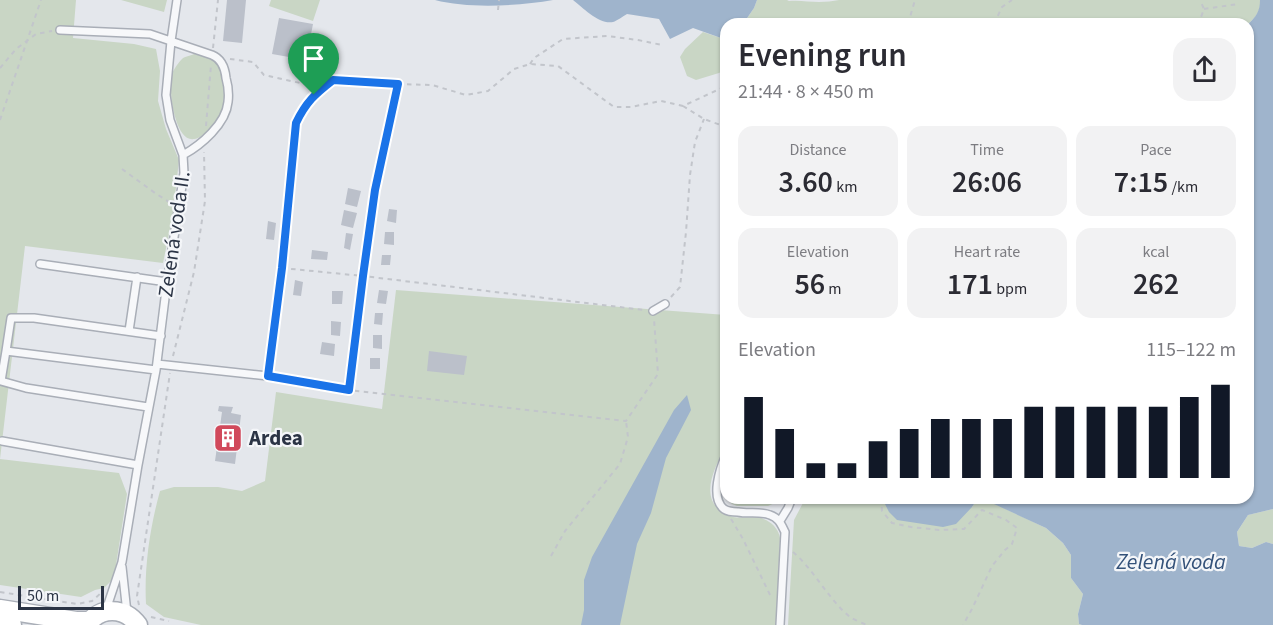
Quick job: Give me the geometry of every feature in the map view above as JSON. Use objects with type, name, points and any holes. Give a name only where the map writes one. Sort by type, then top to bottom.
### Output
[{"type":"main road","points":[[0,609],[89,623],[106,611],[138,616]]},
{"type":"main road","points":[[0,623],[12,625]]},
{"type":"lane","name":"Zelená voda II.","points":[[122,562],[157,367],[184,172],[183,155],[170,120],[166,95],[177,0]]},
{"type":"lane","points":[[60,30],[150,34],[220,60],[225,70],[228,103],[218,124],[204,141],[183,155]]},
{"type":"lane","points":[[40,264],[167,282]]},
{"type":"lane","points":[[129,331],[137,277]]},
{"type":"lane","points":[[653,311],[665,304]]},
{"type":"lane","points":[[148,407],[26,388],[1,381],[11,318],[33,318],[161,336]]},
{"type":"lane","points":[[6,351],[268,376]]},
{"type":"lane","points":[[2,441],[138,465]]},
{"type":"lane","points":[[720,470],[716,488],[720,501]]},
{"type":"lane","points":[[722,504],[725,509],[769,514],[780,521],[785,532],[780,625]]},
{"type":"lane","points":[[780,521],[790,504]]},
{"type":"lane","points":[[106,611],[122,562]]},
{"type":"lane","points":[[122,562],[138,616]]},
{"type":"path","points":[[0,120],[41,0]]},
{"type":"path","points":[[213,48],[218,0]]},
{"type":"path","points":[[498,10],[499,0]]},
{"type":"path","points":[[910,18],[915,0]]},
{"type":"path","points":[[997,18],[1002,7],[1012,0]]},
{"type":"path","points":[[1200,0],[1204,9],[1200,18]]},
{"type":"path","points":[[1204,9],[1238,4]]},
{"type":"path","points":[[0,68],[16,49],[36,34],[60,30]]},
{"type":"path","points":[[530,64],[534,58],[563,39],[607,36],[662,45]]},
{"type":"path","points":[[206,126],[214,57],[254,63],[264,75],[309,85],[333,80],[432,85],[466,95],[488,91],[514,69],[530,64],[558,66],[614,107],[631,107],[661,101],[683,106],[704,120],[720,125]]},
{"type":"path","points":[[333,80],[314,95],[304,107],[296,123],[282,268],[268,376],[349,390],[626,421]]},
{"type":"path","points":[[349,390],[375,190],[398,84]]},
{"type":"path","points":[[683,106],[720,89]]},
{"type":"path","points":[[665,304],[680,287],[690,175],[695,142],[704,120]]},
{"type":"path","points":[[173,355],[194,272],[205,201],[204,158]]},
{"type":"path","points":[[122,169],[180,208]]},
{"type":"path","points":[[282,268],[653,311],[658,374],[626,421],[628,437],[620,464],[566,531],[550,556]]},
{"type":"path","points":[[169,375],[137,596],[138,616],[169,621]]},
{"type":"path","points":[[881,504],[882,511],[892,523],[910,528],[964,529],[982,510],[1006,520],[1017,528],[1012,544],[992,566],[963,625]]},
{"type":"path","points":[[725,509],[747,548],[774,605]]},
{"type":"path","points":[[785,550],[794,552],[804,562],[851,618],[867,625]]},
{"type":"path","points":[[0,592],[77,604],[92,601],[102,592]]},
{"type":"green space","points":[[0,0],[76,0],[73,38],[134,44],[156,49],[160,71],[158,101],[166,129],[179,160],[173,214],[163,263],[25,246],[0,459]]},
{"type":"green space","points":[[121,0],[167,0],[164,12]]},
{"type":"green space","points":[[271,0],[320,0],[313,21],[269,6]]},
{"type":"green space","points":[[757,0],[819,2],[839,0],[1260,0],[1260,7],[1254,18],[747,18]]},
{"type":"green space","points":[[703,32],[720,38],[720,72],[696,80],[687,76],[680,57]]},
{"type":"green space","points":[[194,54],[208,57],[217,64],[221,72],[224,93],[223,106],[218,117],[204,134],[194,139],[187,138],[178,125],[172,104],[171,85],[172,74],[178,63],[183,58]]},
{"type":"green space","points":[[396,290],[720,315],[720,458],[714,471],[710,489],[711,497],[714,505],[727,515],[762,519],[776,528],[779,533],[776,625],[201,625],[164,617],[146,604],[148,547],[160,491],[174,487],[218,487],[242,491],[265,481],[276,392],[382,409]]},
{"type":"green space","points":[[0,459],[119,473],[127,494],[114,578],[104,588],[81,597],[0,585]]},
{"type":"green space","points":[[732,504],[772,504],[768,506]]},
{"type":"green space","points":[[802,504],[972,507],[974,504],[995,504],[1046,528],[1063,543],[1071,555],[1071,578],[1083,594],[1078,614],[1079,624],[1082,625],[788,625],[794,520]]},
{"type":"green space","points":[[1273,509],[1273,544],[1266,542],[1252,548],[1239,546],[1237,532],[1248,515]]},
{"type":"water","points":[[435,0],[553,0],[494,6],[463,5]]},
{"type":"water","points":[[573,0],[757,0],[747,18],[720,18],[720,38],[693,28],[670,39],[659,19],[627,14],[608,22],[592,15]]},
{"type":"water","name":"Zelená voda","points":[[1260,0],[1273,0],[1273,509],[1248,515],[1237,532],[1239,546],[1252,548],[1266,542],[1273,544],[1273,625],[1082,625],[1079,624],[1078,614],[1083,594],[1071,578],[1071,555],[1063,543],[1046,528],[994,504],[1254,504],[1254,18]]},
{"type":"water","points":[[687,395],[691,410],[666,458],[651,513],[637,544],[620,625],[581,625],[584,610],[584,580],[592,557],[674,410]]},
{"type":"water","points":[[885,504],[974,504],[956,524],[943,527],[897,520]]},
{"type":"building","points":[[227,0],[246,0],[242,43],[223,41]]},
{"type":"building","points":[[279,18],[313,24],[306,60],[272,54]]},
{"type":"building","points":[[348,188],[361,191],[357,207],[345,204]]},
{"type":"building","points":[[389,209],[397,210],[396,223],[387,221]]},
{"type":"building","points":[[344,210],[357,213],[353,228],[341,225]]},
{"type":"building","points":[[268,221],[276,223],[274,240],[266,239]]},
{"type":"building","points":[[385,232],[394,232],[394,245],[384,244]]},
{"type":"building","points":[[346,233],[353,234],[350,250],[344,248]]},
{"type":"building","points":[[312,250],[328,252],[327,260],[311,259]]},
{"type":"building","points":[[382,255],[391,255],[390,265],[381,265]]},
{"type":"building","points":[[295,280],[303,282],[301,296],[293,295]]},
{"type":"building","points":[[379,290],[388,291],[386,304],[377,303]]},
{"type":"building","points":[[332,291],[343,291],[342,304],[332,304]]},
{"type":"building","points":[[375,313],[383,313],[382,325],[374,324]]},
{"type":"building","points":[[331,321],[341,322],[340,336],[331,335]]},
{"type":"building","points":[[373,335],[382,335],[382,349],[373,348]]},
{"type":"building","points":[[322,342],[335,344],[334,356],[320,354]]},
{"type":"building","points":[[429,351],[467,356],[464,375],[427,371]]},
{"type":"building","points":[[370,358],[380,358],[380,369],[370,369]]},
{"type":"building","name":"Ardea","points":[[219,406],[233,407],[231,413],[241,415],[235,464],[215,461],[222,412],[218,411]]},
{"type":"place","name":"Ardea","points":[[228,438]]},
{"type":"route","points":[[333,80],[398,84],[375,190],[349,390],[268,376],[282,268],[296,123],[304,107],[314,95],[333,80]]}]
